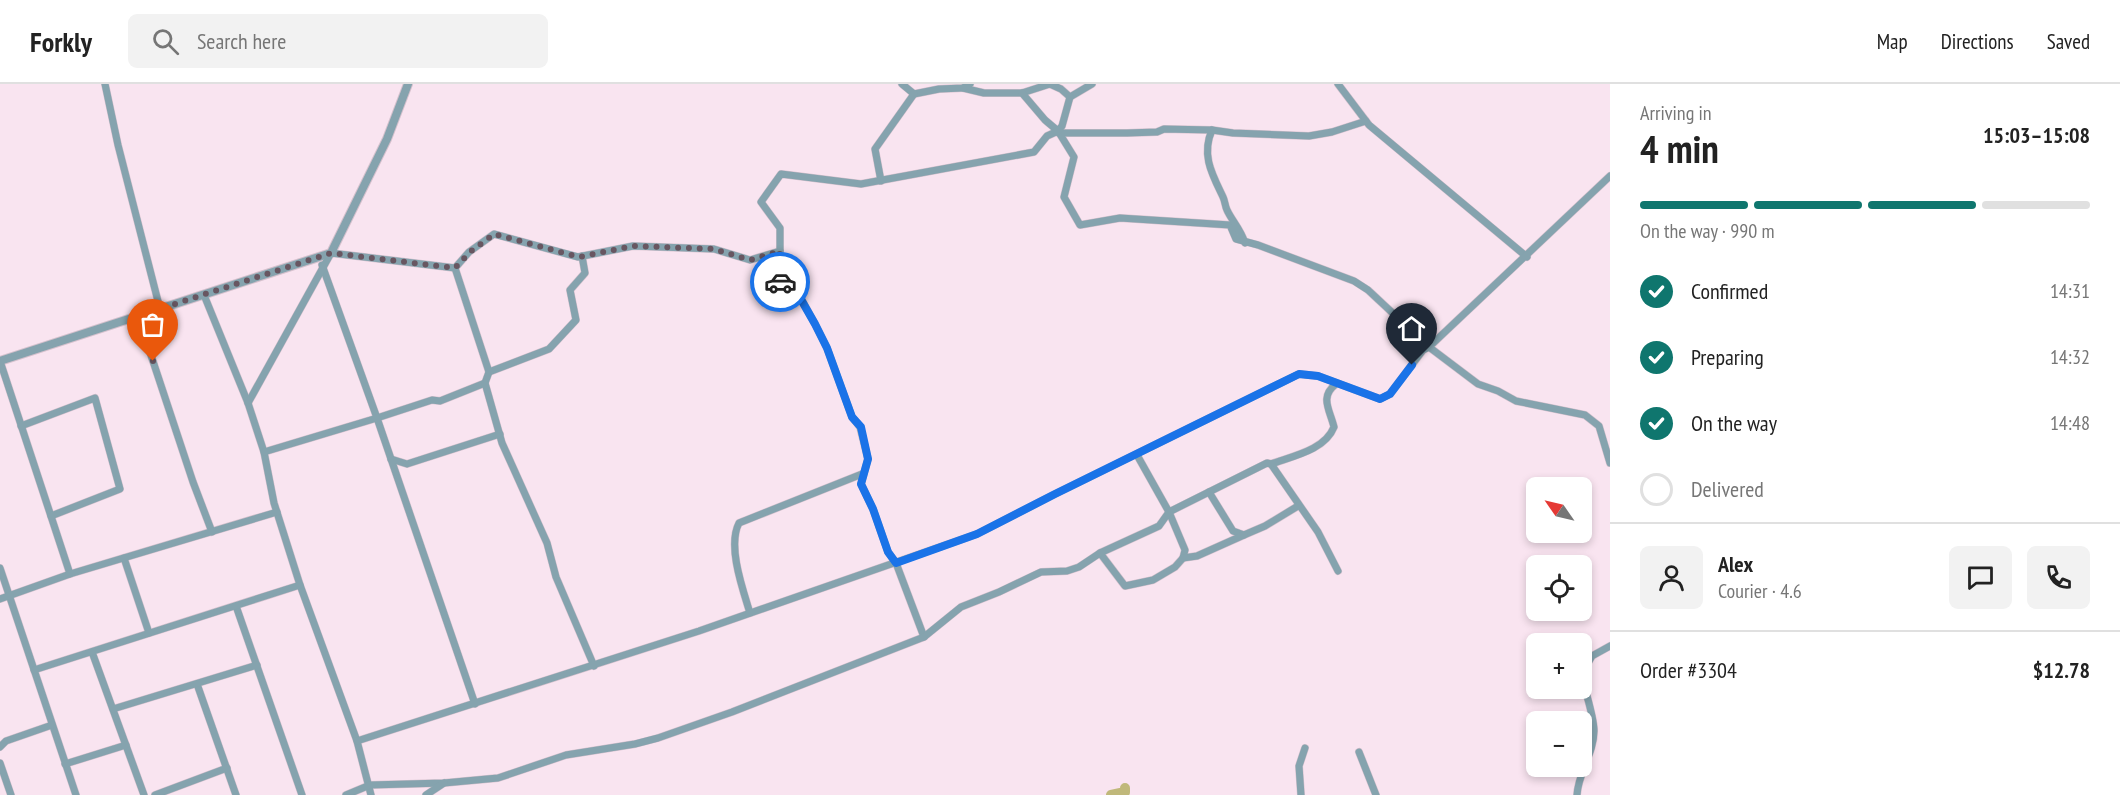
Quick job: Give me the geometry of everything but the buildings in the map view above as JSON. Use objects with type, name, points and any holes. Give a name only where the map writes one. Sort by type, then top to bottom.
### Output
[{"type":"street","points":[[105,84],[118,145],[160,309]]},
{"type":"street","points":[[248,403],[331,253],[387,139],[408,84]]},
{"type":"street","points":[[902,84],[914,94]]},
{"type":"street","points":[[881,181],[875,149],[914,94],[967,86],[984,93],[1022,93],[1050,84],[1061,89],[1070,97]]},
{"type":"street","points":[[1059,132],[1065,121],[1070,97],[1092,84]]},
{"type":"street","points":[[1338,84],[1366,121],[1527,257]]},
{"type":"street","points":[[1022,93],[1045,120],[1059,132],[1074,157],[1064,196],[1074,218],[1080,225],[1120,218],[1230,225],[1236,239],[1245,243],[1258,244],[1354,281],[1368,290],[1429,347],[1478,384],[1498,390],[1516,401],[1585,415],[1599,426],[1610,463]]},
{"type":"street","points":[[924,637],[896,563],[888,552],[873,509],[861,484],[868,459],[861,427],[852,417],[831,357],[815,324],[799,296],[781,283],[778,272],[780,228],[761,202],[781,174],[853,184],[881,181],[1034,152],[1047,136],[1059,132],[1127,133],[1157,132],[1164,129],[1309,136],[1332,132],[1366,121]]},
{"type":"street","points":[[1212,130],[1208,139],[1208,163],[1224,199],[1227,212],[1235,220],[1245,243]]},
{"type":"street","points":[[357,741],[750,614],[977,534],[1299,374],[1318,376],[1380,399],[1390,394],[1423,350],[1527,257],[1610,176]]},
{"type":"street","points":[[455,268],[470,252],[494,234],[579,257],[633,246],[714,249],[750,260],[780,251]]},
{"type":"street","points":[[70,574],[0,361],[331,253],[455,268]]},
{"type":"street","points":[[489,372],[549,349],[576,320],[570,290],[585,273],[582,255]]},
{"type":"street","points":[[319,257],[475,704]]},
{"type":"street","points":[[455,268],[489,372],[485,383],[500,434],[547,543],[556,578],[594,666]]},
{"type":"street","points":[[204,295],[248,403],[264,452],[277,512],[300,585],[357,741],[371,795]]},
{"type":"street","points":[[138,316],[212,532]]},
{"type":"street","points":[[264,452],[432,400],[440,401],[485,383]]},
{"type":"street","points":[[346,795],[370,785],[444,783],[498,778],[566,755],[658,738],[732,712],[924,637],[961,608],[1041,572],[1067,571],[1079,567],[1100,553],[1159,526],[1169,512],[1267,463],[1271,464],[1309,450],[1330,438],[1334,427],[1326,407],[1327,395],[1336,384]]},
{"type":"street","points":[[21,426],[95,398],[120,489],[51,516]]},
{"type":"street","points":[[391,459],[407,464],[500,434]]},
{"type":"street","points":[[1100,553],[1125,586],[1153,580],[1175,567],[1183,558],[1185,550],[1169,512],[1137,455]]},
{"type":"street","points":[[1271,464],[1318,532],[1338,571]]},
{"type":"street","points":[[750,614],[739,578],[736,554],[735,535],[739,523],[862,474]]},
{"type":"street","points":[[1209,492],[1233,531],[1244,535]]},
{"type":"street","points":[[1183,558],[1197,556],[1265,526],[1298,506]]},
{"type":"street","points":[[0,599],[70,574],[277,512]]},
{"type":"street","points":[[124,558],[149,633]]},
{"type":"street","points":[[0,568],[76,795]]},
{"type":"street","points":[[34,670],[300,585]]},
{"type":"street","points":[[236,606],[302,795]]},
{"type":"street","points":[[1577,795],[1578,783],[1590,751],[1594,730],[1581,675],[1592,656],[1610,646]]},
{"type":"street","points":[[92,652],[144,795]]},
{"type":"street","points":[[113,710],[257,665]]},
{"type":"street","points":[[198,684],[236,795]]},
{"type":"street","points":[[0,747],[6,741],[52,725]]},
{"type":"street","points":[[65,764],[126,745]]},
{"type":"street","points":[[1301,795],[1299,766],[1305,748]]},
{"type":"street","points":[[1359,752],[1376,795]]},
{"type":"street","points":[[0,763],[11,795]]},
{"type":"street","points":[[155,795],[227,768]]},
{"type":"street","points":[[426,795],[444,783]]},
{"type":"waterway","points":[[1111,795],[1125,792],[1125,788]]},
{"type":"way so far","points":[[153,361],[138,316],[331,253],[455,268],[470,252],[494,234],[579,257],[633,246],[714,249],[750,260],[780,251],[778,272],[780,282]]},
{"type":"route","points":[[780,282],[799,296],[815,324],[838,375],[852,417],[861,427],[868,459],[861,484],[873,509],[888,552],[896,563],[977,534],[1299,374],[1318,376],[1380,399],[1390,394],[1412,365]]}]
